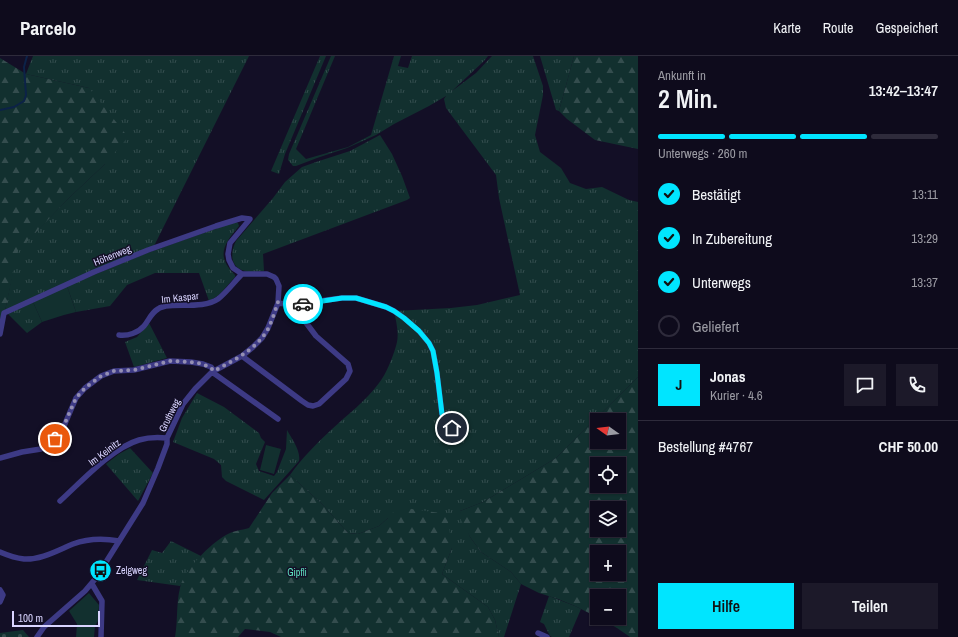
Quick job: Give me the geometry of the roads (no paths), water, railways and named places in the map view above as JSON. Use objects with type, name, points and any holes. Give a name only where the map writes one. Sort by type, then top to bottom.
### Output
[{"type":"street","name":"Höhenweg","points":[[0,334],[4,313],[148,250],[242,218],[250,219],[230,243],[228,254],[233,268],[242,274]]},
{"type":"street","name":"Gruthweg","points":[[37,637],[44,627],[92,584],[143,503],[167,444],[167,438],[183,404],[195,389],[213,371],[242,356],[262,338],[268,328],[278,302],[279,286],[276,279],[270,275],[264,274],[242,274]]},
{"type":"street","name":"Im Kaspar","points":[[119,334],[131,334],[140,329],[157,309],[161,307],[210,303],[218,299],[242,274]]},
{"type":"street","points":[[278,302],[285,304],[297,304],[342,298],[356,298],[394,311],[414,327],[429,343],[433,351],[442,414],[452,428]]},
{"type":"street","points":[[242,356],[308,405],[313,406],[319,404],[325,399],[346,379],[350,371],[348,364],[316,336],[301,316],[297,304]]},
{"type":"street","points":[[0,458],[41,449],[52,442],[61,432],[76,398],[85,388],[101,376],[114,371],[134,370],[170,361],[203,364],[211,368],[278,419]]},
{"type":"street","name":"Im Keinitz","points":[[60,501],[102,463],[120,449],[139,440],[155,437],[167,438]]},
{"type":"street","points":[[0,552],[24,559],[44,556],[74,544],[93,539],[119,541]]},
{"type":"street","points":[[92,584],[102,601],[101,637]]},
{"type":"street","points":[[0,590],[3,595],[0,602]]},
{"type":"street","points":[[538,633],[547,637]]},
{"type":"waterway","points":[[0,110],[14,107],[24,101],[26,95],[24,67],[27,56]]},
{"type":"place","name":"Zelgweg","points":[[101,570]]},
{"type":"park label","name":"Gipfli","points":[[297,572]]}]
